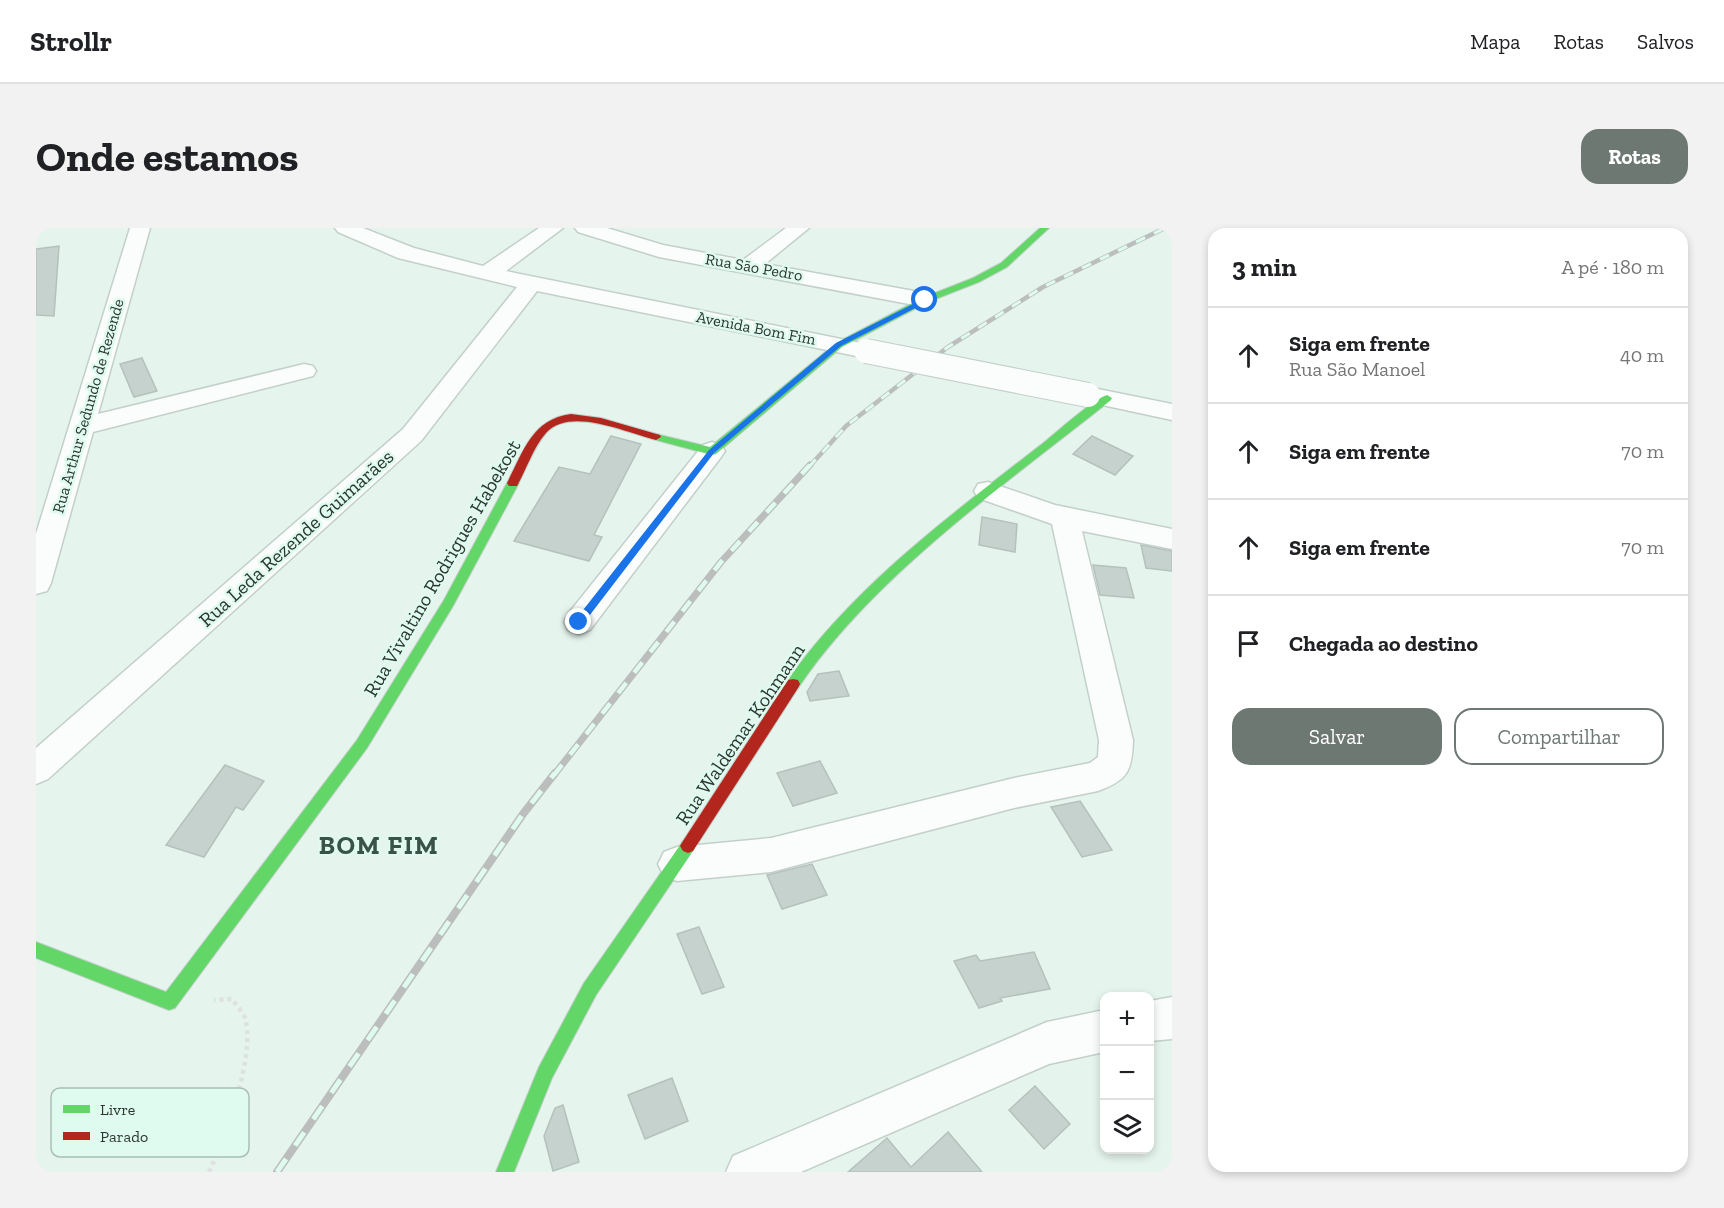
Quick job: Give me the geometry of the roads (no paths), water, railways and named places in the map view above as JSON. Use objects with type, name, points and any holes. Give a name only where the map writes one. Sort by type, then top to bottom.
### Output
[{"type":"street","name":"Rua Arthur Sedundo de Rezende","points":[[37,573],[84,426],[140,228]]},
{"type":"street","name":"Avenida Bom Fim","points":[[345,228],[406,253],[531,284],[1172,412]]},
{"type":"street","points":[[487,274],[553,228]]},
{"type":"street","name":"Rua São Pedro","points":[[585,228],[659,251],[925,300]]},
{"type":"street","points":[[749,266],[799,228]]},
{"type":"street","points":[[579,622],[712,451],[839,345],[925,300],[976,280],[1004,265],[1045,228]]},
{"type":"street","name":"Rua Leda Rezende Guimarães","points":[[36,769],[412,435],[531,284]]},
{"type":"street","points":[[84,426],[304,371]]},
{"type":"street","name":"Rua Waldemar Kohmann","points":[[505,1172],[545,1073],[590,989],[677,864],[806,663],[861,604],[928,539],[1097,396]]},
{"type":"street","name":"Rua Vivaltino Rodrigues Habekost","points":[[36,950],[169,1002],[362,744],[444,612],[533,446],[549,422],[560,416],[574,416],[712,451]]},
{"type":"street","points":[[987,491],[1022,507],[1065,518],[1172,538]]},
{"type":"street","points":[[677,864],[771,855],[1014,793],[1098,776],[1115,764],[1116,740],[1065,518]]},
{"type":"street","points":[[1154,1020],[1172,1018]]},
{"type":"street","points":[[749,1172],[1047,1043],[1100,1032]]},
{"type":"railway","points":[[809,467],[846,426],[948,347],[1043,287],[1165,228]]},
{"type":"railway","points":[[554,775],[721,562],[810,465]]},
{"type":"railway","points":[[277,1172],[523,814],[555,773]]},
{"type":"district","name":"BOM FIM","points":[[379,845]]}]
